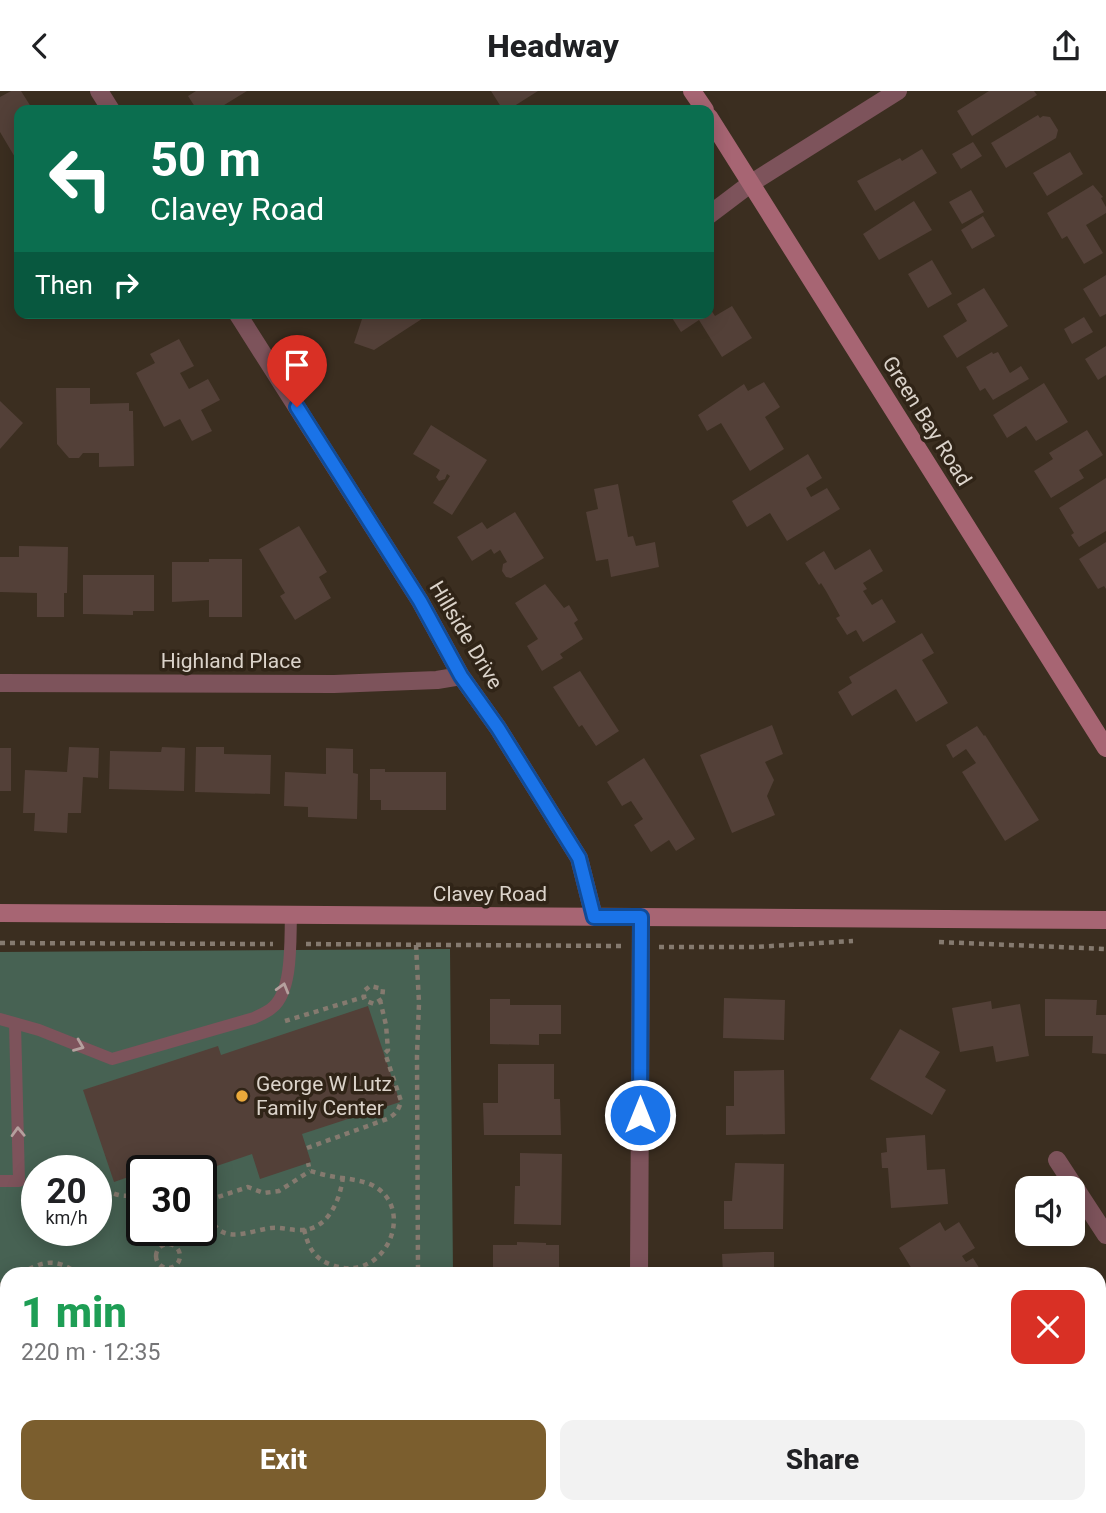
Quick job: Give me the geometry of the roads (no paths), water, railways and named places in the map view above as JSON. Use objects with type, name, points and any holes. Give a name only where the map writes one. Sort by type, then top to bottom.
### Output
[{"type":"main road","name":"Green Bay Road","points":[[714,125],[1106,748]]},
{"type":"main road","name":"Clavey Road","points":[[0,913],[1106,920]]},
{"type":"street","points":[[714,211],[750,184],[898,91]]},
{"type":"street","name":"Hillside Drive","points":[[241,319],[420,601],[461,676],[498,728],[579,858],[594,917]]},
{"type":"street","name":"Highland Place","points":[[0,683],[334,684],[437,680],[461,676]]},
{"type":"street","points":[[639,1267],[641,917]]},
{"type":"street","points":[[1057,1160],[1106,1235]]},
{"type":"lane","points":[[0,1019],[39,1030],[112,1059],[254,1018],[272,1009],[284,992],[291,915]]},
{"type":"lane","points":[[0,1181],[19,1181],[15,1024]]},
{"type":"place","name":"George W Lutz Family Center","points":[[242,1096]]}]
